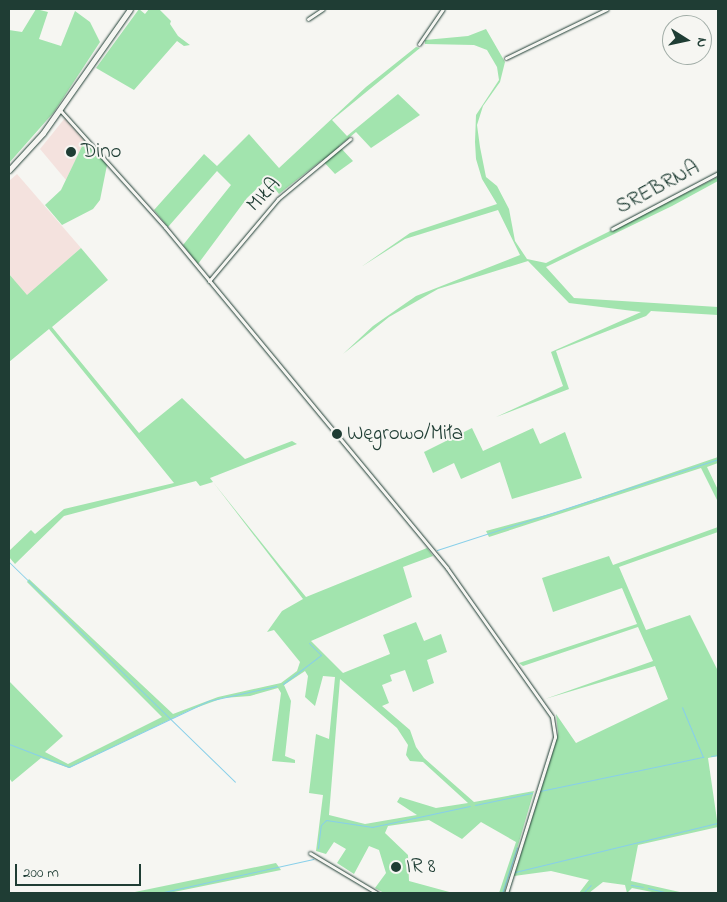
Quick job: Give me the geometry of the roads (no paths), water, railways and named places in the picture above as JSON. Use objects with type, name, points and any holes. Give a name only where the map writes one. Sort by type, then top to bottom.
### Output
[{"type":"main road","points":[[9,170],[34,145],[130,9]]},
{"type":"street","points":[[308,19],[323,9]]},
{"type":"street","points":[[420,44],[443,9]]},
{"type":"street","points":[[506,58],[607,9]]},
{"type":"street","points":[[60,110],[209,281],[447,568],[552,718],[555,737],[506,893]]},
{"type":"street","name":"MIŁA","points":[[209,281],[278,200],[350,139]]},
{"type":"street","name":"SREBRNA","points":[[612,229],[718,173]]},
{"type":"street","points":[[310,853],[377,893]]},
{"type":"waterway","points":[[437,550],[718,459]]},
{"type":"waterway","points":[[9,562],[235,782]]},
{"type":"waterway","points":[[283,684],[321,655],[309,643]]},
{"type":"waterway","points":[[9,744],[69,767],[208,701],[276,686]]},
{"type":"waterway","points":[[540,791],[703,757],[682,707]]},
{"type":"waterway","points":[[711,756],[718,755]]},
{"type":"waterway","points":[[475,805],[532,793]]},
{"type":"waterway","points":[[318,848],[321,825],[326,820],[372,827],[470,806]]},
{"type":"waterway","points":[[515,872],[718,823]]},
{"type":"waterway","points":[[502,893],[517,847]]},
{"type":"waterway","points":[[159,893],[313,859]]},
{"type":"waterway","points":[[583,893],[591,885]]},
{"type":"waterway","points":[[631,885],[643,887]]},
{"type":"waterway","points":[[648,888],[668,893]]},
{"type":"waterway","points":[[423,893],[435,893]]},
{"type":"place","name":"Dino","points":[[71,152]]},
{"type":"place","name":"Węgrowo/Miła","points":[[337,434]]},
{"type":"place","name":"IR 8","points":[[396,867]]}]
